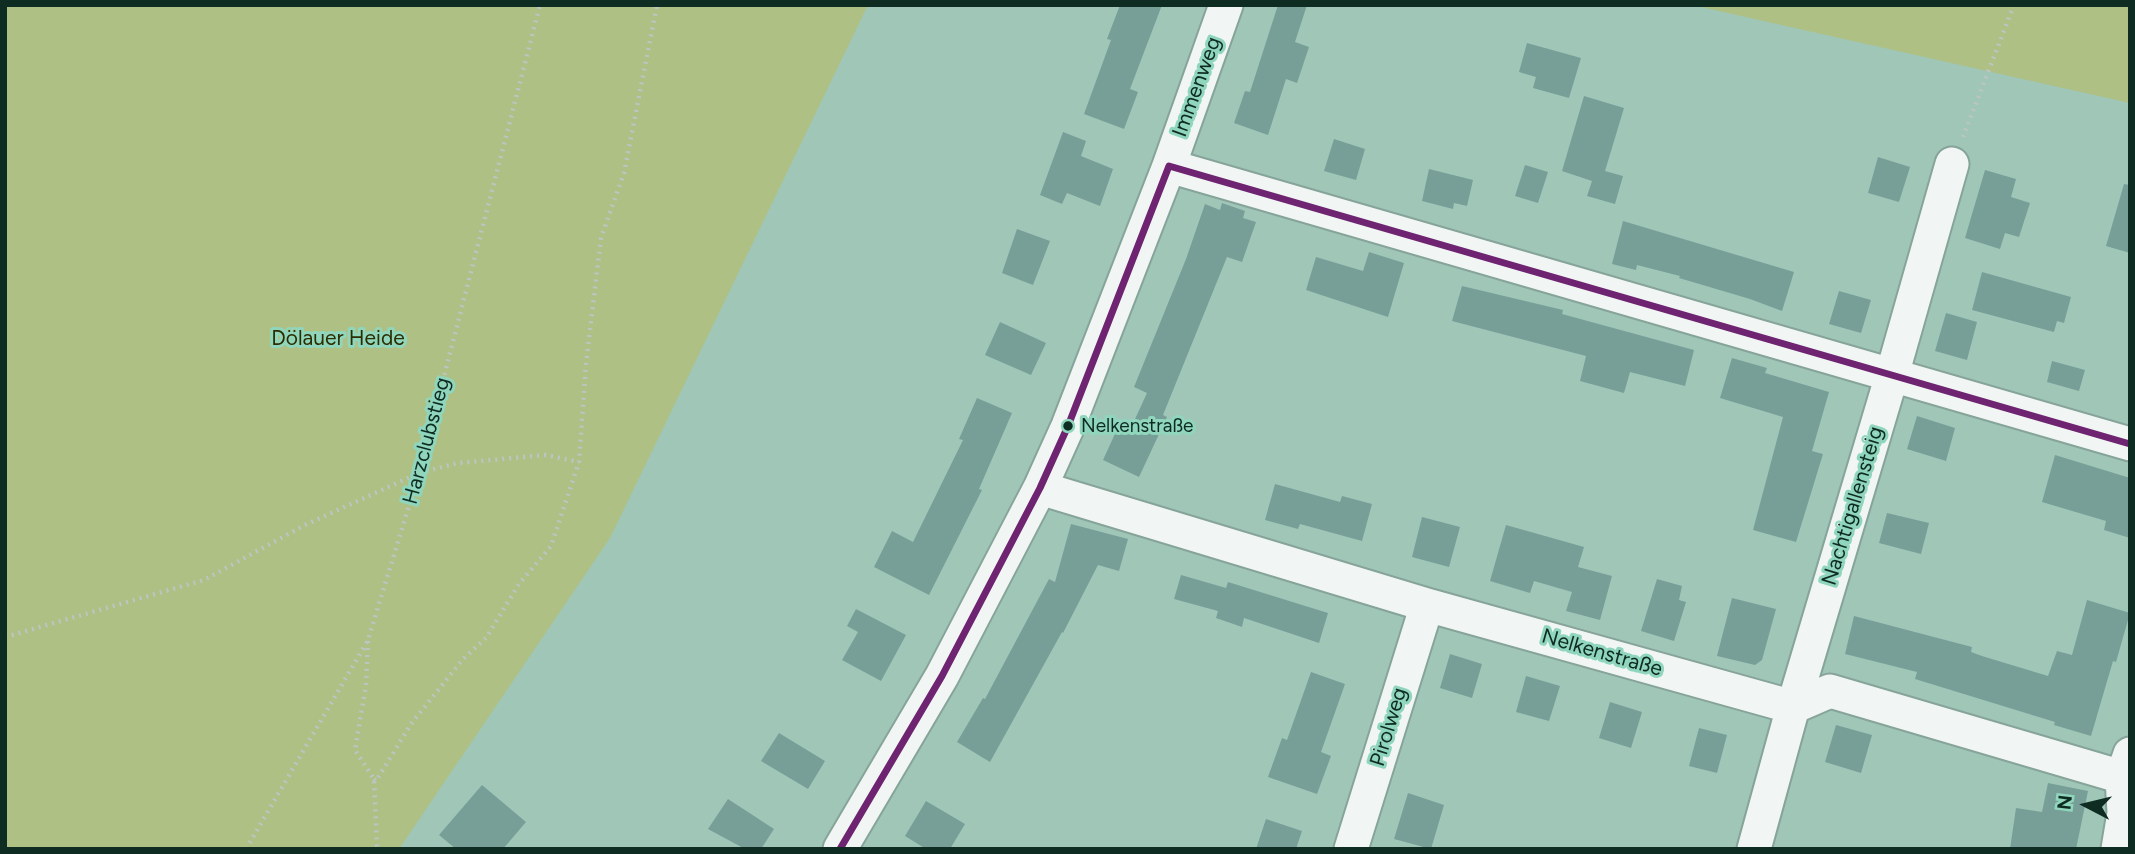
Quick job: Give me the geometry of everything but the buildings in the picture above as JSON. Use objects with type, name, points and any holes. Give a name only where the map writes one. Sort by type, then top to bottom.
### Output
[{"type":"street","name":"Immenweg","points":[[840,849],[942,676],[1040,488],[1068,426],[1169,166],[1226,5]]},
{"type":"street","name":"Nachtigallensteig","points":[[1754,849],[1793,706],[1952,164]]},
{"type":"street","points":[[1169,166],[2130,444]]},
{"type":"street","name":"Nelkenstraße","points":[[1040,488],[1427,605],[1793,706]]},
{"type":"street","name":"Pirolweg","points":[[1351,849],[1427,605]]},
{"type":"street","points":[[1793,706],[1830,691],[2126,765],[2127,814],[2119,849]]},
{"type":"path","name":"Harzclubstieg","points":[[246,849],[368,640],[419,473],[540,5]]},
{"type":"path","points":[[374,779],[376,781],[411,724],[463,659],[486,638],[519,584],[551,546],[579,463],[586,364],[601,238],[624,173],[657,5]]},
{"type":"path","points":[[1952,164],[2014,5]]},
{"type":"path","points":[[5,637],[204,580],[305,525],[419,473],[458,463],[546,455],[579,463]]},
{"type":"path","points":[[368,640],[366,685],[355,750],[374,779],[376,848]]},
{"type":"green space","name":"Dölauer Heide","points":[[5,5],[868,5],[610,538],[399,849],[5,849]]},
{"type":"green space","points":[[1692,5],[2130,5],[2130,103]]},
{"type":"transit line","points":[[840,849],[942,676],[1040,488],[1068,426],[1169,166],[2130,444]]},
{"type":"place","name":"Nelkenstraße","points":[[1068,426]]}]
